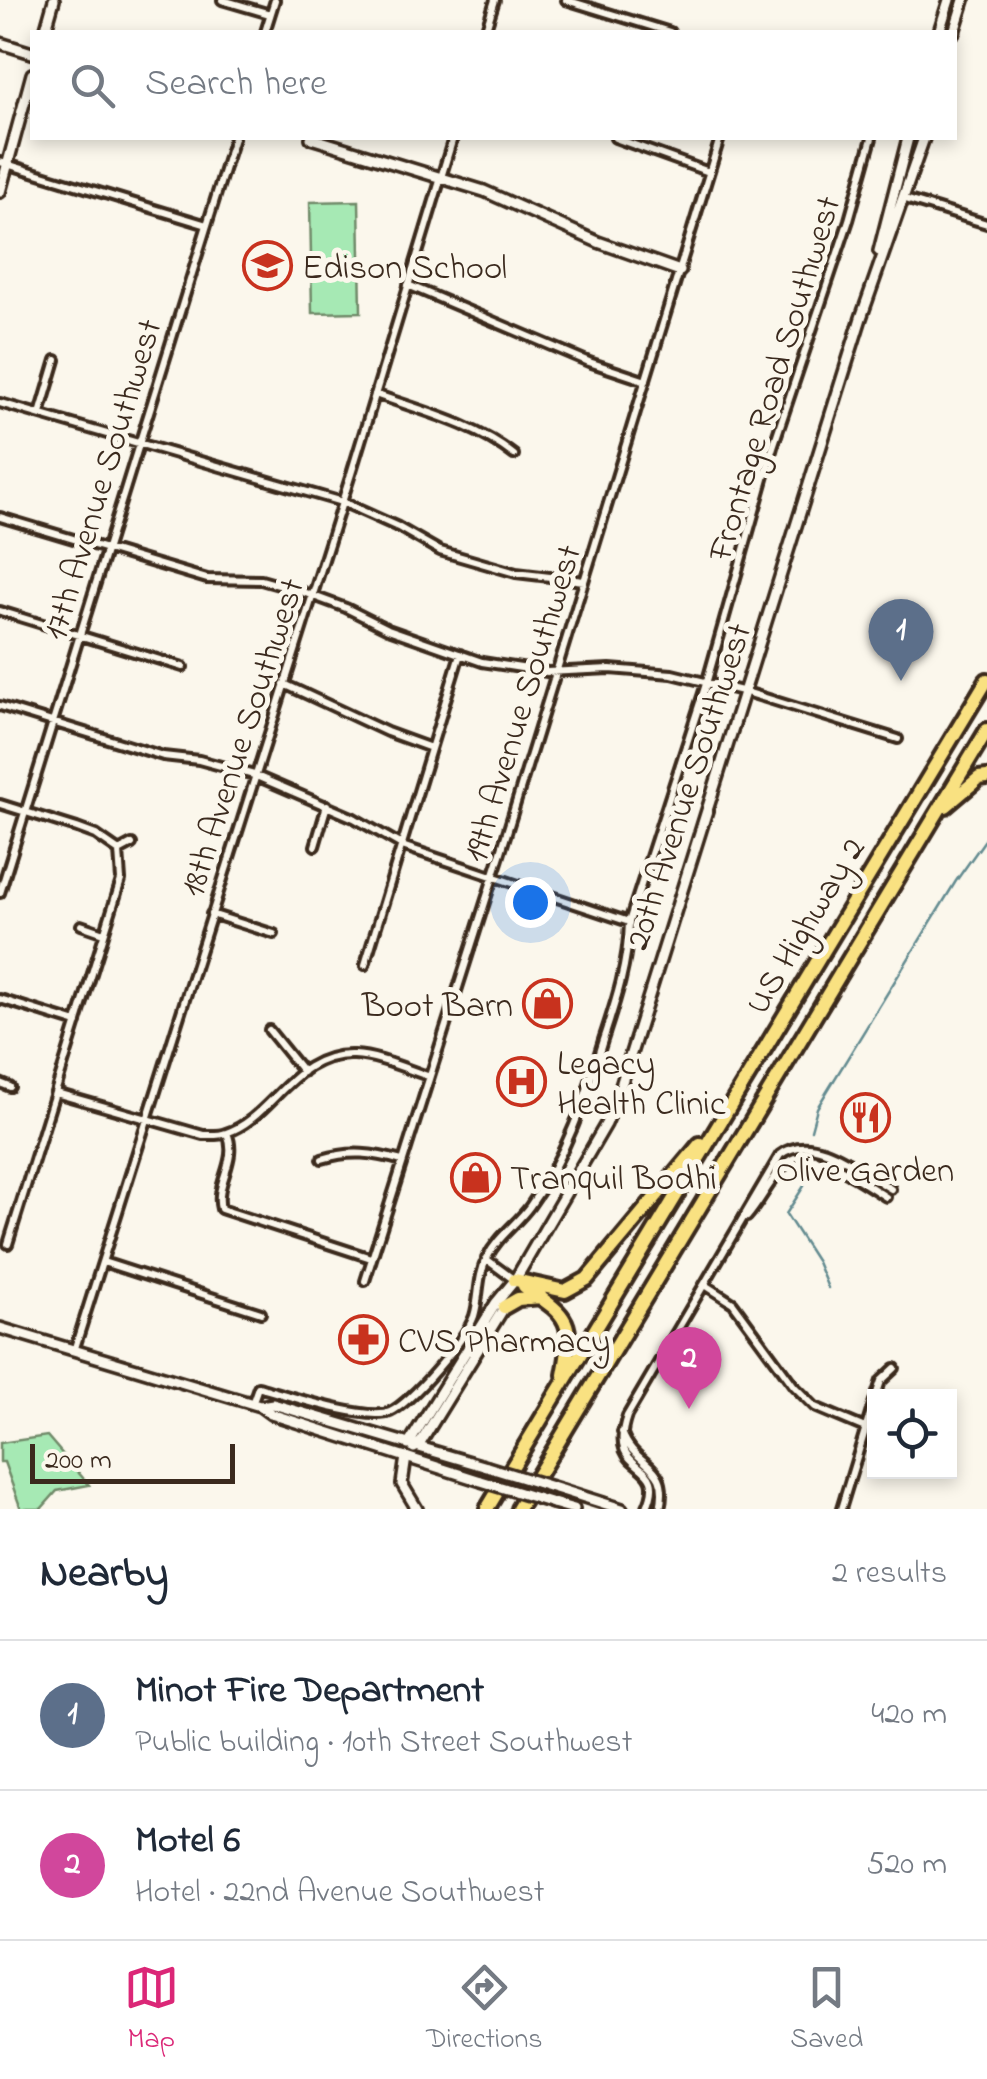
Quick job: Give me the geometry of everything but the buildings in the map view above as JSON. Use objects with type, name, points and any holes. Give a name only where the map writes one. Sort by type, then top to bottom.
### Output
[{"type":"highway","name":"US Highway 2","points":[[487,1509],[987,680]]},
{"type":"highway","name":"US Highway 2","points":[[521,1509],[987,730]]},
{"type":"highway","points":[[931,822],[978,778],[987,777]]},
{"type":"highway","points":[[515,1280],[565,1290],[587,1279],[696,1151],[745,1084]]},
{"type":"highway","points":[[515,1280],[558,1309],[567,1326],[569,1351],[563,1382]]},
{"type":"highway","points":[[504,1307],[518,1298],[541,1297]]},
{"type":"street","points":[[45,30],[54,0]]},
{"type":"street","points":[[222,0],[270,14]]},
{"type":"street","points":[[266,30],[274,0]]},
{"type":"street","points":[[486,30],[495,0]]},
{"type":"street","points":[[566,0],[664,30]]},
{"type":"street","points":[[940,30],[949,0]]},
{"type":"street","points":[[955,30],[964,0]]},
{"type":"street","points":[[0,43],[30,52]]},
{"type":"street","points":[[0,192],[4,163],[30,80]]},
{"type":"street","name":"17th Avenue Southwest","points":[[0,893],[233,140]]},
{"type":"street","points":[[317,140],[484,191],[598,242],[680,271]]},
{"type":"street","name":"18th Avenue Southwest","points":[[74,1351],[452,140]]},
{"type":"street","points":[[621,140],[709,172]]},
{"type":"street","name":"19th Avenue Southwest","points":[[365,1282],[719,140]]},
{"type":"street","name":"Frontage Road Southwest","points":[[256,1405],[258,1386],[364,1414],[385,1415],[401,1407],[465,1334],[474,1316],[478,1278],[486,1258],[530,1206],[572,1135],[624,969],[629,922],[706,684],[773,447],[849,220],[871,140]]},
{"type":"street","name":"20th Avenue Southwest","points":[[412,1446],[433,1422],[504,1307],[515,1280],[602,1131],[618,1095],[870,292],[898,196],[908,140]]},
{"type":"street","name":"20th Avenue Southwest","points":[[898,196],[923,140]]},
{"type":"street","points":[[4,163],[207,225]]},
{"type":"street","points":[[898,196],[987,224]]},
{"type":"street","points":[[408,285],[589,362],[646,381]]},
{"type":"street","points":[[40,414],[56,360]]},
{"type":"street","points":[[375,394],[496,440],[514,455]]},
{"type":"street","points":[[0,402],[342,502],[440,551],[516,573],[584,582]]},
{"type":"street","points":[[0,517],[207,580],[261,580],[312,595],[388,629],[495,664],[556,672],[642,670],[672,674],[746,692],[898,739]]},
{"type":"street","points":[[0,611],[183,666]]},
{"type":"street","points":[[365,965],[460,654]]},
{"type":"street","points":[[284,684],[387,732],[432,748]]},
{"type":"street","points":[[0,706],[164,756],[198,760],[254,775],[327,805],[402,845],[629,922]]},
{"type":"street","points":[[0,804],[96,835],[119,851]]},
{"type":"street","points":[[315,846],[327,805]]},
{"type":"street","points":[[119,851],[132,844]]},
{"type":"street","points":[[8,1244],[120,880],[119,851]]},
{"type":"street","points":[[212,914],[274,934]]},
{"type":"street","points":[[81,925],[104,933]]},
{"type":"street","points":[[0,999],[77,1023]]},
{"type":"street","points":[[269,1030],[303,1072]]},
{"type":"street","points":[[55,1092],[203,1136],[226,1134],[315,1063],[335,1056],[358,1055],[428,1076]]},
{"type":"street","points":[[0,1084],[10,1086]]},
{"type":"street","points":[[226,1134],[232,1151],[220,1194],[222,1210],[371,1258]]},
{"type":"street","points":[[646,1509],[652,1496],[651,1480],[624,1454],[622,1431],[643,1386],[780,1155],[790,1148],[815,1145],[891,1189]]},
{"type":"street","points":[[322,1159],[341,1153],[368,1152],[402,1161]]},
{"type":"street","points":[[740,1226],[764,1198],[786,1162],[797,1156],[812,1156],[886,1197]]},
{"type":"street","points":[[486,1258],[515,1280]]},
{"type":"street","points":[[103,1262],[261,1313]]},
{"type":"street","name":"20th Avenue Southwest","points":[[406,1457],[496,1303],[515,1280]]},
{"type":"street","points":[[705,1285],[733,1303],[794,1386],[815,1406],[866,1428]]},
{"type":"street","points":[[0,1328],[256,1405],[271,1414],[573,1509]]},
{"type":"street","points":[[878,1389],[894,1368]]},
{"type":"street","points":[[256,1405],[273,1404],[622,1509]]},
{"type":"street","points":[[433,1422],[431,1441],[466,1461]]},
{"type":"street","points":[[841,1509],[867,1425]]},
{"type":"street","points":[[622,1431],[633,1454],[660,1475],[660,1509]]},
{"type":"street","points":[[406,1457],[402,1484],[416,1509]]},
{"type":"green space","points":[[359,201],[361,312],[312,313],[310,202]]},
{"type":"green space","points":[[47,1436],[89,1485],[57,1491],[41,1509],[21,1509],[4,1462],[0,1462],[0,1443]]},
{"type":"waterway","points":[[811,1130],[817,1108],[987,837]]},
{"type":"waterway","points":[[806,1170],[804,1186],[786,1214],[817,1262],[828,1288]]},
{"type":"place","name":"Edison School","points":[[267,266]]},
{"type":"place","name":"Minot Fire Department","points":[[901,681]]},
{"type":"place","name":"Boot Barn","points":[[548,1004]]},
{"type":"place","name":"Legacy Health Clinic","points":[[522,1082]]},
{"type":"place","name":"Olive Garden","points":[[865,1117]]},
{"type":"place","name":"Tranquil Bodhi","points":[[475,1177]]},
{"type":"place","name":"CVS Pharmacy","points":[[363,1340]]},
{"type":"place","name":"Motel 6","points":[[689,1409]]}]
